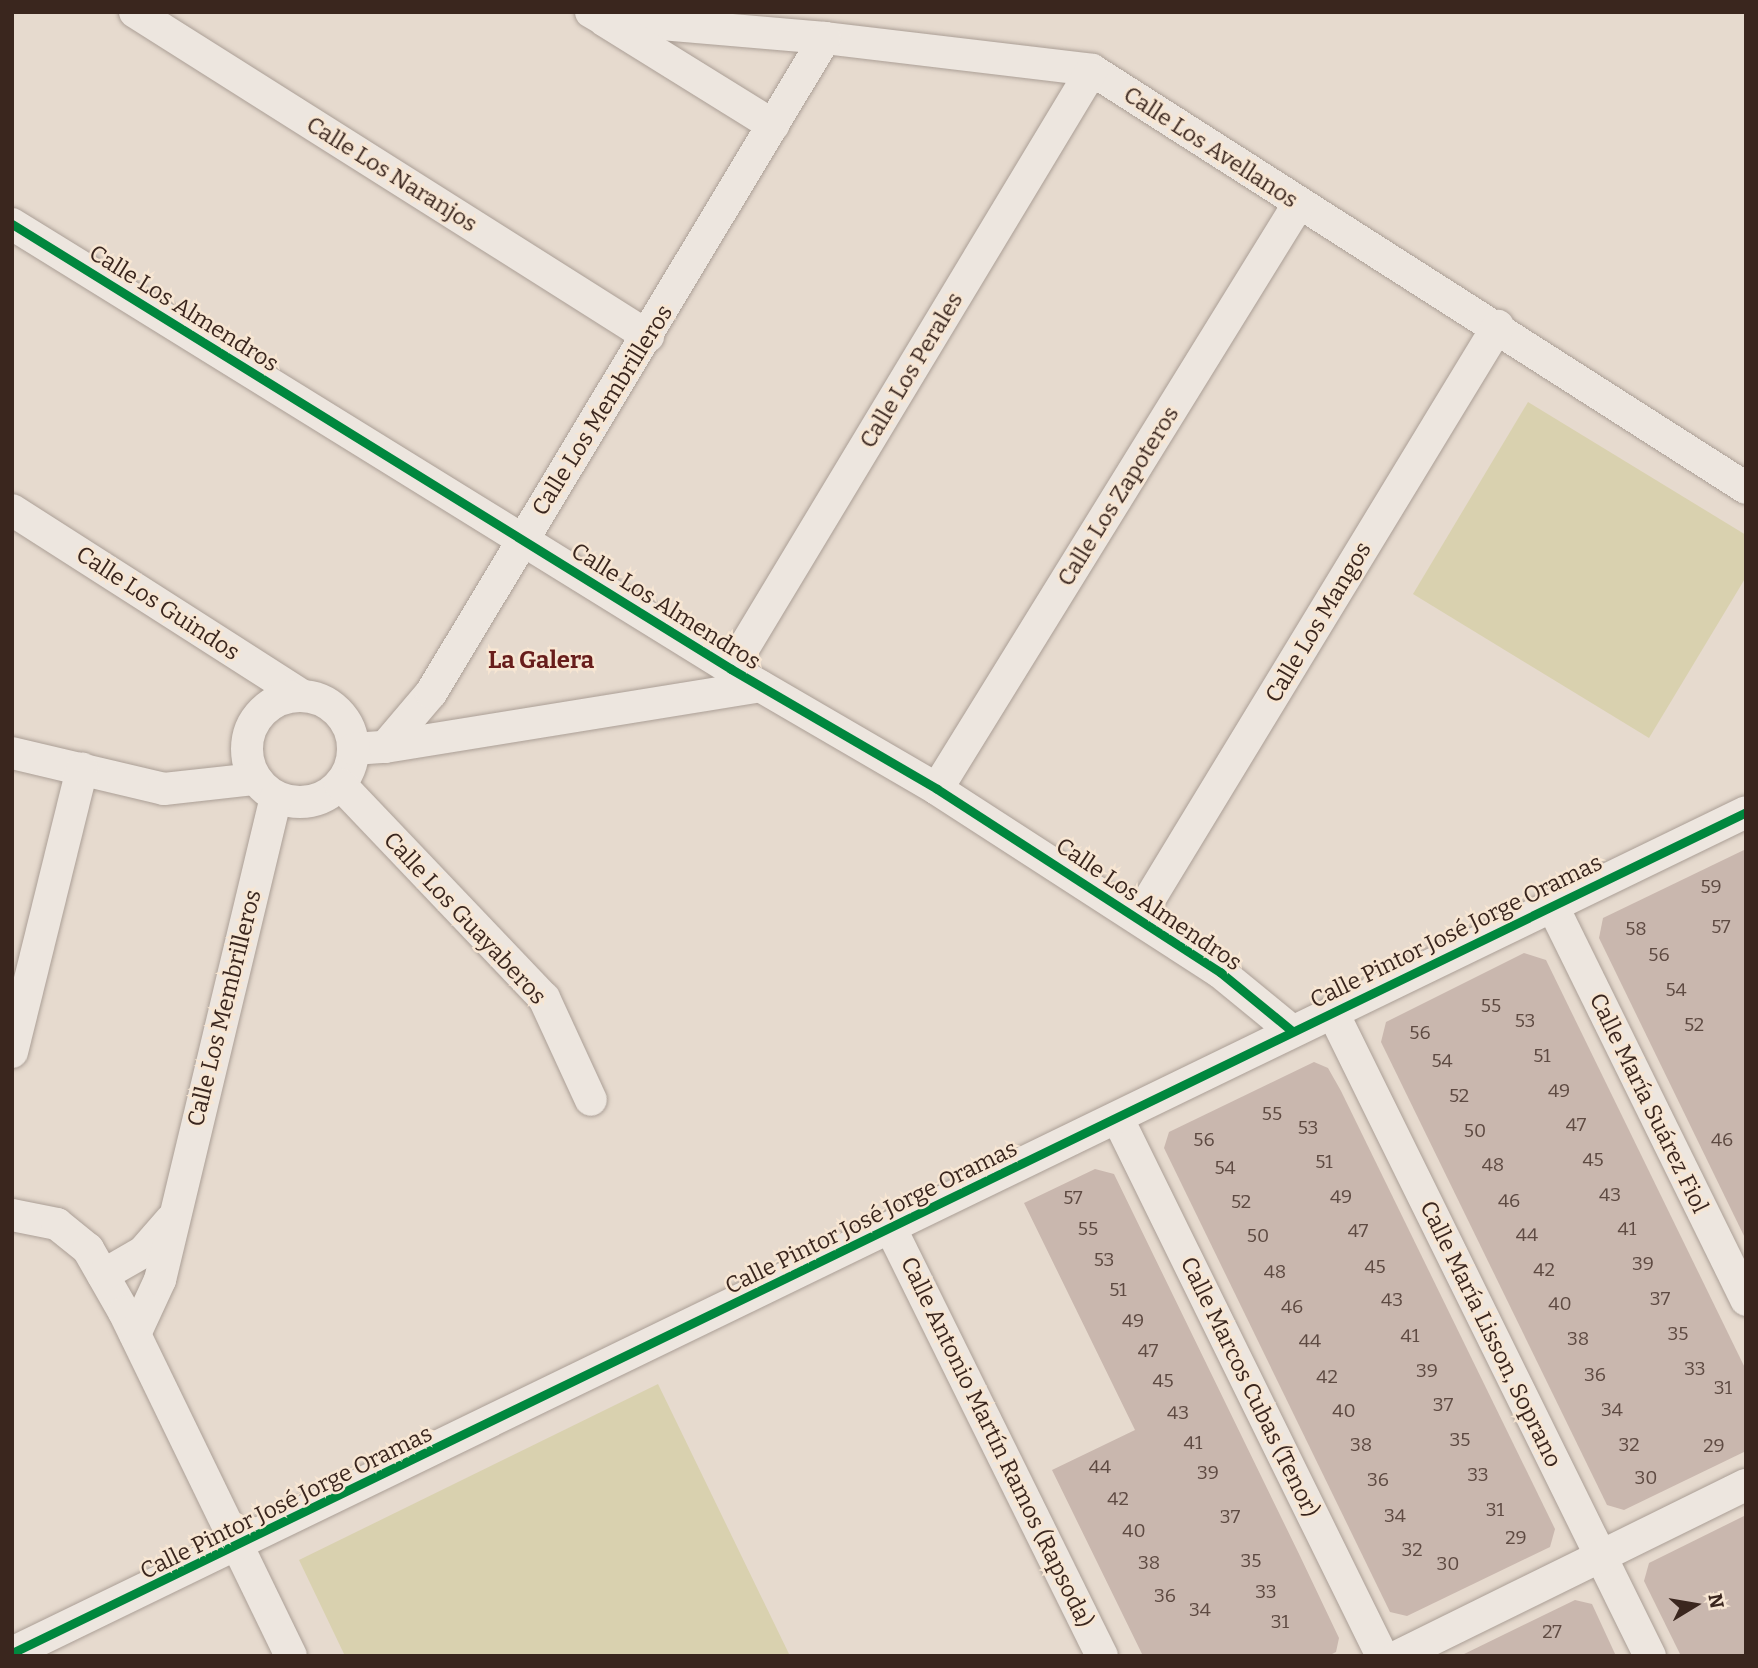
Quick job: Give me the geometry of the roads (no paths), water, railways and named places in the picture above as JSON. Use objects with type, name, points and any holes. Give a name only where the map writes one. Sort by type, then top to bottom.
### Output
[{"type":"street","name":"Calle Los Naranjos","points":[[135,12],[648,336]]},
{"type":"street","name":"Calle Los Avellanos","points":[[597,16],[825,38],[1092,70],[1299,203],[1499,326],[1746,488]]},
{"type":"street","name":"Calle Los Avellanos","points":[[597,16],[773,125]]},
{"type":"street","name":"Calle Los Membrilleros","points":[[385,747],[430,693],[648,336],[825,38]]},
{"type":"street","name":"Calle Los Perales","points":[[731,669],[1092,70]]},
{"type":"street","name":"Calle Los Zapoteros","points":[[937,789],[1299,203]]},
{"type":"street","name":"Calle Los Almendros","points":[[12,224],[731,669],[937,789],[1220,972],[1292,1031]]},
{"type":"street","name":"Calle Los Mangos","points":[[1138,918],[1499,326]]},
{"type":"street","name":"Calle Los Guindos","points":[[12,510],[303,696]]},
{"type":"street","points":[[353,749],[385,747],[760,686]]},
{"type":"street","points":[[12,753],[164,789],[266,788],[311,802],[341,784],[352,762],[351,733],[333,707],[303,696],[286,697],[258,716],[246,747],[266,788]]},
{"type":"street","points":[[12,1052],[82,769]]},
{"type":"street","name":"Calle Los Guayaberos","points":[[341,784],[544,999],[592,1100]]},
{"type":"street","name":"Calle Los Membrilleros","points":[[135,1334],[160,1280],[266,788]]},
{"type":"street","name":"Calle Pintor José Jorge Oramas","points":[[12,1653],[237,1547],[1746,812]]},
{"type":"street","name":"Calle María Suárez Fiol","points":[[1553,906],[1746,1300]]},
{"type":"street","name":"Calle María Lisson, Soprano","points":[[1333,1013],[1650,1656]]},
{"type":"street","name":"Calle Marcos Cubas (Tenor)","points":[[1118,1119],[1382,1656]]},
{"type":"street","points":[[12,1215],[57,1224],[88,1249],[135,1334],[291,1656]]},
{"type":"street","name":"Calle Los Membrilleros","points":[[103,1275],[143,1252],[172,1219]]},
{"type":"street","name":"Calle Antonio Martín Ramos (Rapsoda)","points":[[891,1229],[1102,1656]]},
{"type":"street","points":[[1398,1656],[1746,1485]]},
{"type":"district","name":"La Galera","points":[[541,661]]}]
